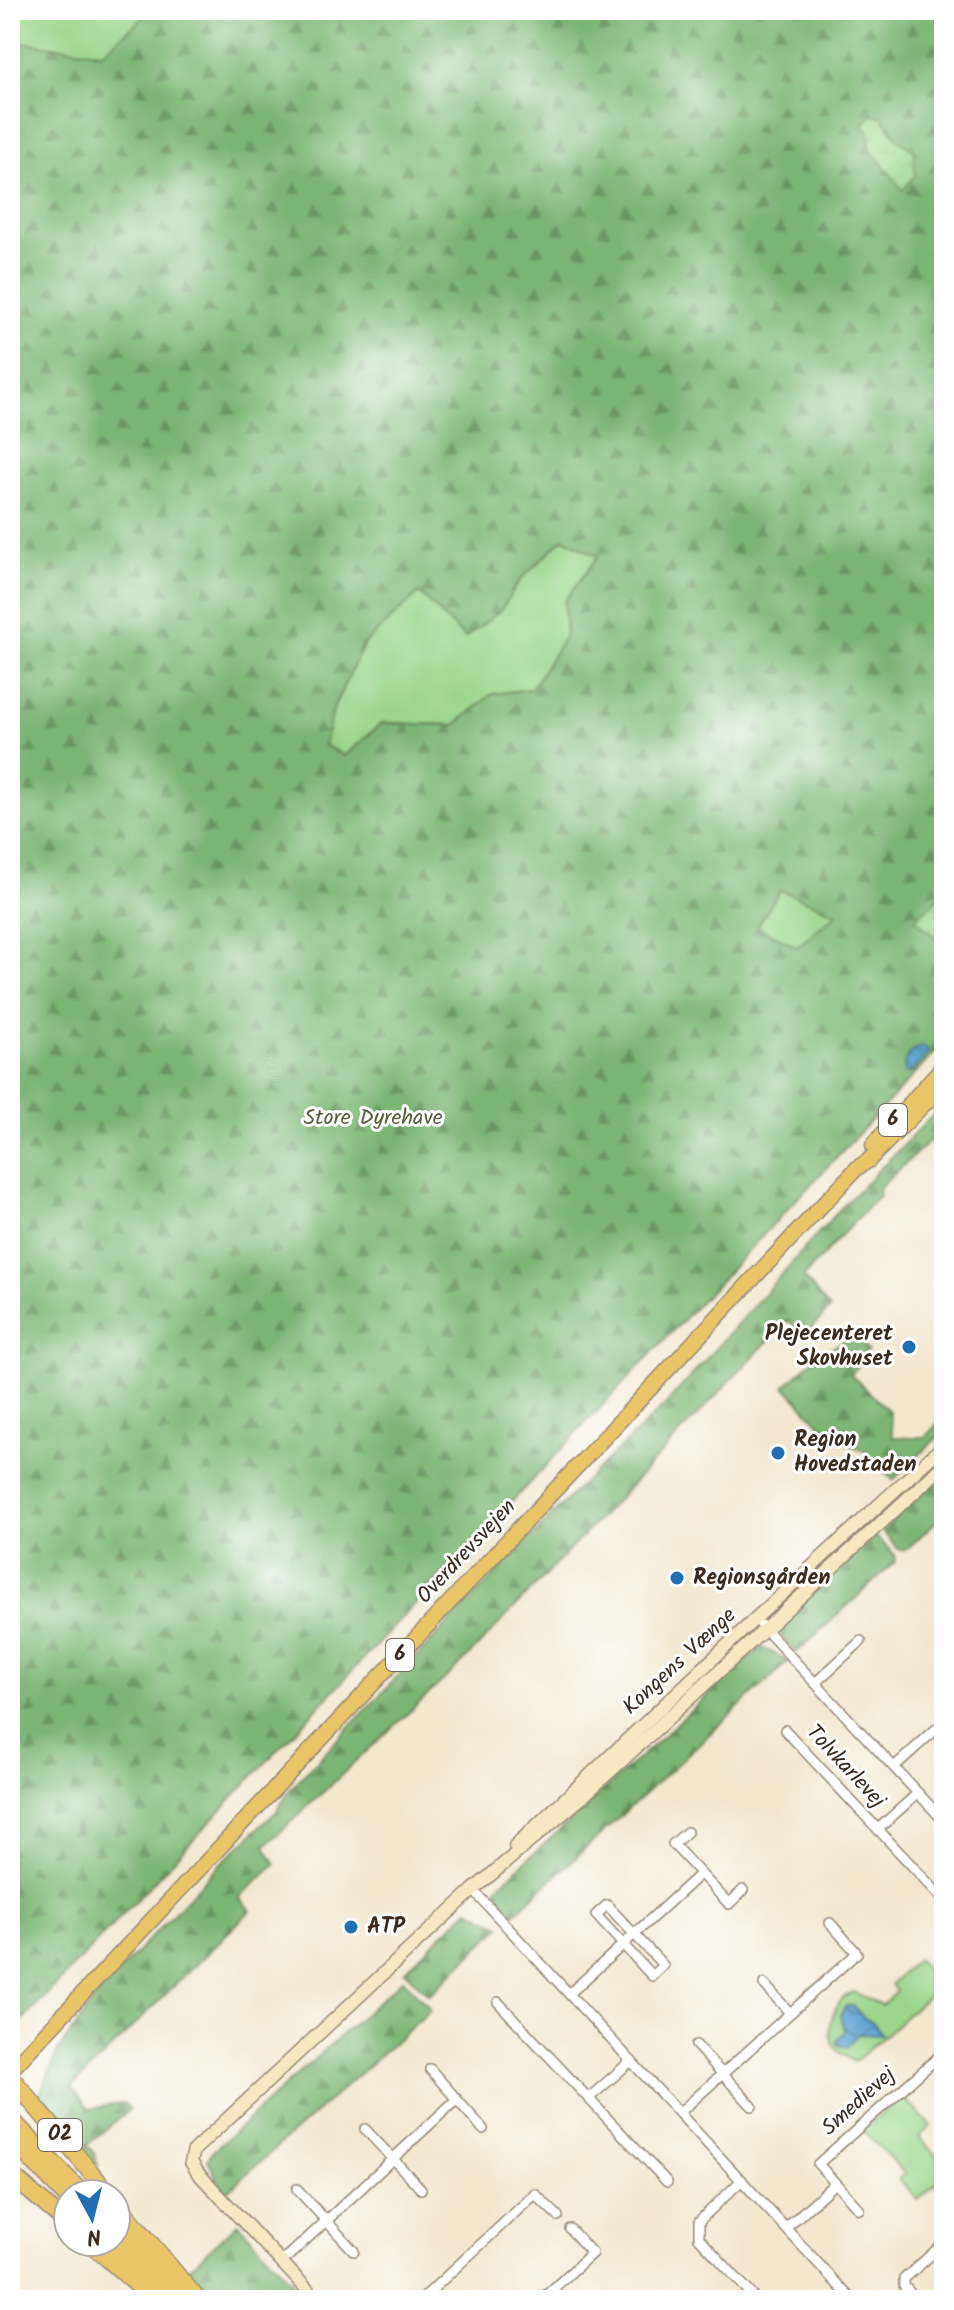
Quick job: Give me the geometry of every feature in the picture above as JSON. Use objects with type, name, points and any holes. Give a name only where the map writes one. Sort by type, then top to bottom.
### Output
[{"type":"highway","name":"O2","points":[[10,2073],[96,2178]]},
{"type":"highway","points":[[10,2118],[68,2178]]},
{"type":"highway","points":[[10,2138],[52,2181]]},
{"type":"highway","points":[[10,2174],[52,2210]]},
{"type":"highway","points":[[132,2221],[198,2300]]},
{"type":"highway","points":[[132,2244],[186,2300]]},
{"type":"highway","points":[[107,2258],[154,2300]]},
{"type":"highway","points":[[126,2258],[167,2300]]},
{"type":"main road","name":"Overdrevsvejen","points":[[10,2073],[857,1168],[889,1125],[942,1079]]},
{"type":"street","name":"Kongens Vænge","points":[[483,1881],[553,1809],[944,1445]]},
{"type":"street","name":"Kongens Vænge","points":[[317,2300],[198,2173],[191,2162],[194,2150],[473,1890],[571,1808],[944,1465]]},
{"type":"street","name":"Tolvkarlevej","points":[[755,1619],[944,1821]]},
{"type":"street","points":[[815,1683],[861,1641]]},
{"type":"street","name":"Tolvkarlevej","points":[[894,1767],[944,1722]]},
{"type":"street","name":"Tolvkarlevej","points":[[785,1730],[944,1900]]},
{"type":"street","name":"Tolvkarlevej","points":[[878,1829],[918,1793]]},
{"type":"street","points":[[687,1832],[673,1844],[700,1874],[729,1904],[743,1890]]},
{"type":"street","points":[[569,1994],[700,1874]]},
{"type":"street","points":[[473,1890],[852,2300]]},
{"type":"street","points":[[607,1905],[635,1934],[663,1965],[652,1976],[596,1915],[607,1905]]},
{"type":"street","points":[[679,2113],[857,1953],[830,1923]]},
{"type":"street","points":[[764,1984],[790,2013]]},
{"type":"street","points":[[498,2002],[667,2182]]},
{"type":"street","points":[[696,2045],[752,2106]]},
{"type":"street","name":"Smedievej","points":[[835,2183],[818,2164],[944,2052]]},
{"type":"street","points":[[589,2098],[631,2061]]},
{"type":"street","points":[[430,2069],[483,2129]]},
{"type":"street","points":[[282,2262],[456,2100]]},
{"type":"street","points":[[365,2129],[421,2189]]},
{"type":"street","points":[[742,2180],[699,2221],[697,2229],[699,2238],[757,2300]]},
{"type":"street","points":[[786,2228],[835,2183],[859,2209]]},
{"type":"street","points":[[297,2189],[354,2251]]},
{"type":"street","points":[[421,2300],[535,2194],[558,2216]]},
{"type":"street","points":[[541,2300],[592,2253],[570,2229]]},
{"type":"street","points":[[916,2300],[904,2286],[904,2279],[944,2243]]},
{"type":"street","points":[[836,2300],[844,2291]]},
{"type":"green space","points":[[10,10],[153,10],[102,53],[10,41]]},
{"type":"green space","name":"Store Dyrehave","points":[[153,10],[944,10],[944,893],[915,919],[944,945],[944,1043],[10,2034],[10,41],[102,52]],"holes":[[[564,538],[598,556],[564,602],[566,634],[531,689],[492,694],[455,725],[382,723],[345,756],[324,745],[335,704],[364,644],[419,593],[465,638],[500,611],[521,579]],[[780,890],[837,913],[797,947],[757,927]]]},
{"type":"green space","points":[[871,115],[883,117],[898,140],[914,151],[915,175],[903,190],[871,150],[869,134],[863,124]]},
{"type":"green space","points":[[564,538],[598,556],[564,602],[566,634],[531,689],[492,694],[455,725],[382,723],[344,756],[324,745],[335,704],[364,644],[419,593],[500,611],[521,579]]},
{"type":"green space","points":[[780,889],[837,913],[797,947],[756,927]]},
{"type":"green space","points":[[944,893],[944,945],[915,919]]},
{"type":"green space","points":[[943,1105],[944,1134],[934,1137],[878,1189],[880,1195],[803,1277],[830,1309],[804,1336],[788,1320],[462,1663],[265,1846],[276,1864],[239,1898],[251,1910],[72,2087],[89,2109],[124,2103],[130,2109],[87,2145],[99,2167],[37,2100],[58,2051],[98,1994],[217,1867],[276,1812],[291,1788],[577,1489],[667,1403],[836,1213]]},
{"type":"green space","points":[[854,1336],[868,1350],[851,1375],[889,1411],[893,1437],[925,1437],[944,1417],[944,1431],[893,1480],[864,1451],[830,1435],[785,1386],[820,1353]]},
{"type":"green space","points":[[944,1473],[944,1514],[907,1549],[899,1550],[882,1531]]},
{"type":"green space","points":[[875,1536],[895,1555],[896,1561],[796,1653],[781,1636],[785,1616]]},
{"type":"green space","points":[[761,1647],[789,1661],[510,1918],[497,1887]]},
{"type":"green space","points":[[469,1909],[501,1926],[429,1995],[404,1971]]},
{"type":"green space","points":[[917,1959],[940,1985],[855,2062],[839,2051],[834,2046],[830,2031],[833,2014],[841,2000],[854,1992],[881,2005],[897,1992],[891,1984]]},
{"type":"green space","points":[[403,1979],[431,2010],[224,2194],[208,2160],[211,2153]]},
{"type":"green space","points":[[902,2096],[931,2126],[919,2137],[944,2164],[944,2176],[918,2200],[899,2179],[905,2174],[863,2130]]},
{"type":"green space","points":[[238,2223],[309,2300],[206,2300],[183,2274]]},
{"type":"water","points":[[924,1047],[928,1054],[911,1072],[905,1073],[904,1064],[908,1056]]},
{"type":"water","points":[[846,2006],[853,2006],[875,2024],[881,2035],[858,2034],[847,2048],[838,2044],[837,2040],[845,2032],[840,2015]]},
{"type":"place","name":"Plejecenteret Skovhuset","points":[[909,1347]]},
{"type":"place","name":"Region Hovedstaden","points":[[778,1453]]},
{"type":"place","name":"Regionsgården","points":[[677,1578]]},
{"type":"place","name":"ATP","points":[[351,1927]]}]
